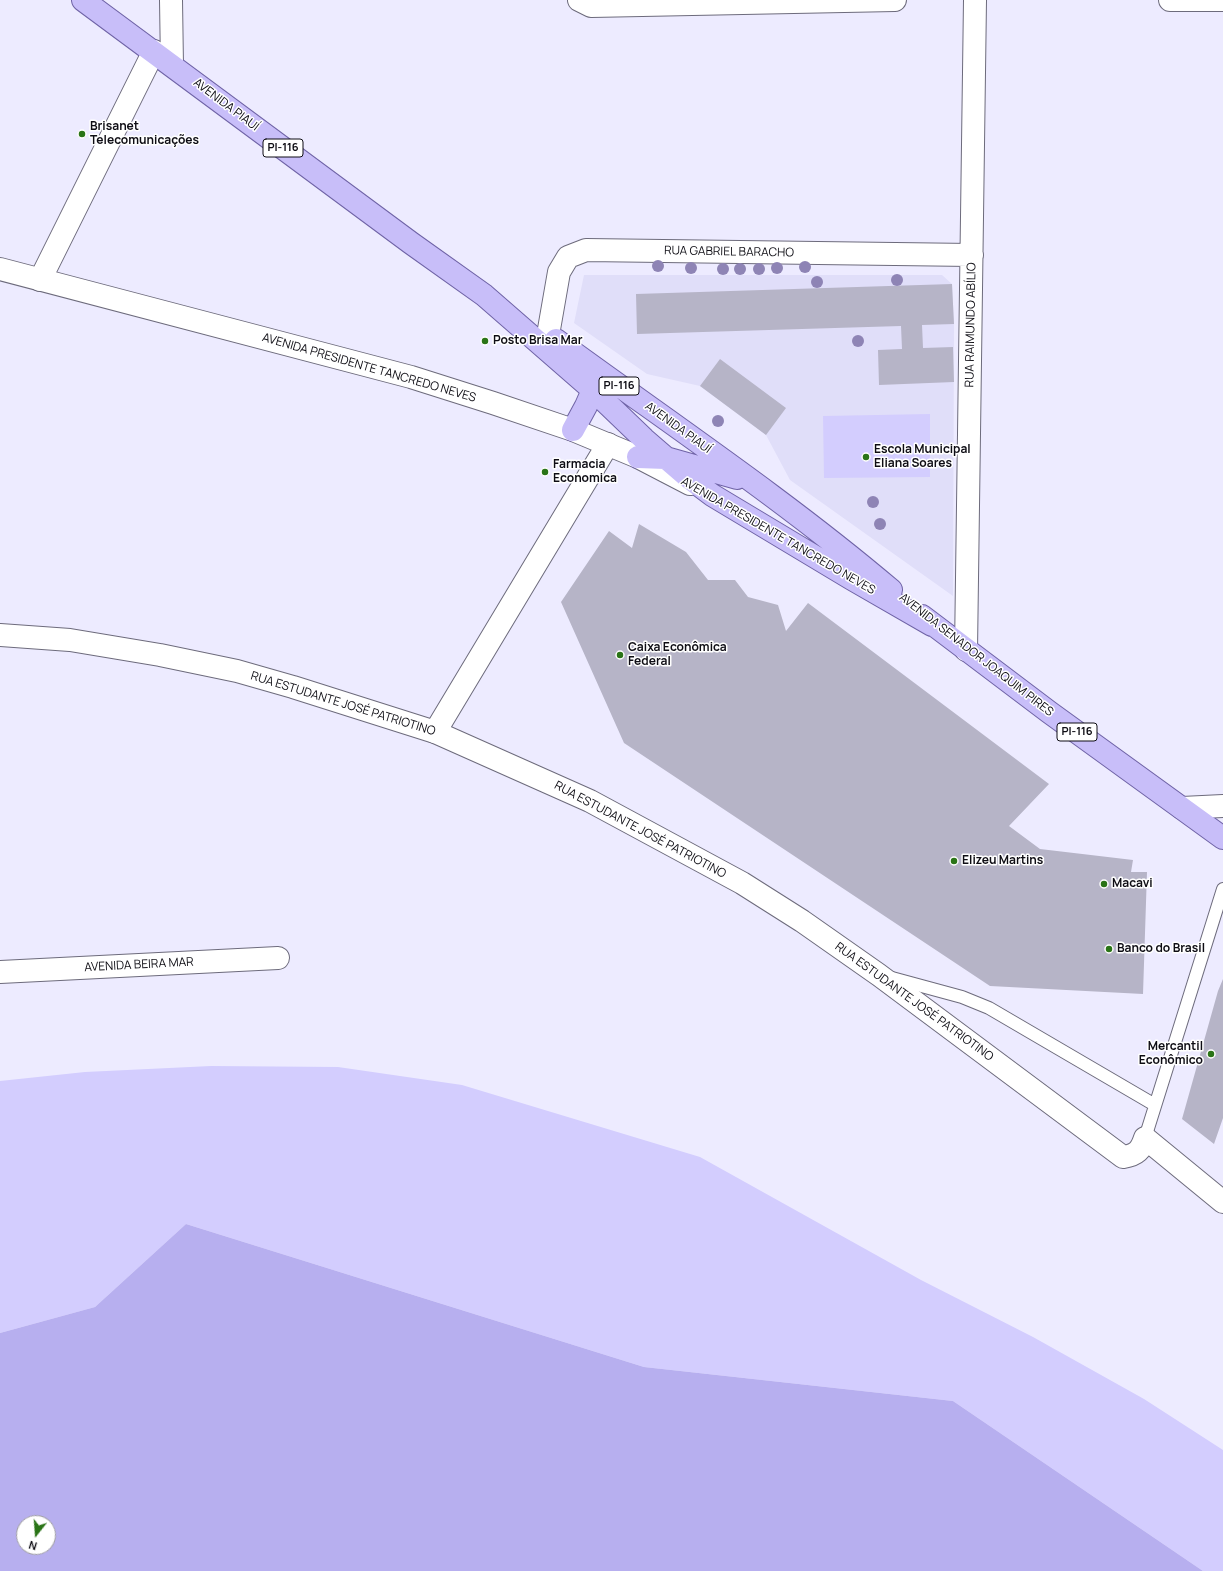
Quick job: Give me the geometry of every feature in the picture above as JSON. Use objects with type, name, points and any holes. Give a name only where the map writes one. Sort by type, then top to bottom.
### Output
[{"type":"main road","name":"AVENIDA PIAUÍ","points":[[83,0],[484,296],[593,390],[666,458],[712,495]]},
{"type":"main road","name":"AVENIDA PIAUÍ","points":[[484,296],[500,304],[548,335],[752,482]]},
{"type":"main road","points":[[573,430],[593,390]]},
{"type":"main road","name":"PI-116","points":[[638,457],[666,458],[752,482]]},
{"type":"main road","name":"AVENIDA SENADOR JOAQUIM PIRES","points":[[752,482],[862,566],[932,625],[1223,838]]},
{"type":"main road","name":"AVENIDA PRESIDENTE TANCREDO NEVES","points":[[712,495],[932,625]]},
{"type":"street","points":[[171,0],[172,65]]},
{"type":"street","points":[[579,0],[591,6],[895,0]]},
{"type":"street","name":"RUA RAIMUNDO ABÍLIO","points":[[966,650],[975,0]]},
{"type":"street","points":[[1170,0],[1223,0]]},
{"type":"street","points":[[40,280],[154,51]]},
{"type":"street","name":"RUA GABRIEL BARACHO","points":[[548,335],[559,272],[568,257],[586,250],[972,255]]},
{"type":"street","name":"AVENIDA PRESIDENTE TANCREDO NEVES","points":[[0,269],[411,377],[493,403],[573,430],[608,444],[638,457],[712,495]]},
{"type":"street","points":[[435,732],[608,444]]},
{"type":"street","name":"RUA ESTUDANTE JOSÉ PATRIOTINO","points":[[0,635],[70,640],[160,655],[237,671],[435,732],[590,801],[742,883],[802,921],[879,975],[1123,1157],[1133,1156],[1141,1149],[1145,1138]]},
{"type":"street","points":[[1182,808],[1223,806]]},
{"type":"street","name":"AVENIDA BEIRA MAR","points":[[0,972],[278,958]]},
{"type":"street","points":[[1145,1138],[1223,1202]]},
{"type":"lane","name":"RUA ESTUDANTE JOSÉ PATRIOTINO","points":[[1145,1138],[1223,889]]},
{"type":"lane","points":[[879,975],[962,997],[989,1008],[1155,1105]]},
{"type":"shaded area","name":"Escola Municipal Eliana Soares","points":[[584,275],[942,275],[952,284],[954,324],[953,596],[790,480],[766,435],[700,386],[647,374],[574,323]]},
{"type":"shaded area","points":[[930,414],[930,477],[824,478],[823,416]]},
{"type":"shaded area","points":[[211,1066],[338,1067],[462,1085],[700,1157],[921,1280],[1033,1337],[1144,1399],[1223,1450],[1223,1571],[1203,1571],[953,1401],[644,1367],[186,1224],[95,1307],[0,1333],[0,1081],[85,1072]]},
{"type":"shaded area","points":[[186,1224],[644,1367],[953,1401],[1203,1571],[0,1571],[0,1333],[95,1307]]},
{"type":"building","points":[[952,284],[954,324],[922,325],[923,348],[953,347],[954,382],[879,385],[878,350],[902,349],[901,326],[637,334],[636,294]]},
{"type":"building","points":[[720,359],[786,408],[766,435],[700,386]]},
{"type":"building","points":[[639,524],[686,552],[708,580],[735,580],[748,597],[778,605],[786,631],[808,603],[1049,784],[1009,826],[1040,849],[1133,860],[1131,872],[1147,872],[1143,994],[990,986],[624,743],[561,602],[609,531],[632,548]]},
{"type":"building","name":"Mercantil Econômico","points":[[1223,979],[1223,1118],[1214,1144],[1182,1119],[1218,991]]},
{"type":"place","name":"Brisanet Telecomunicações","points":[[82,134]]},
{"type":"place","name":"Posto Brisa Mar","points":[[485,341]]},
{"type":"place","name":"Escola Municipal Eliana Soares","points":[[866,457]]},
{"type":"place","name":"Farmacia Economica","points":[[545,472]]},
{"type":"place","name":"Caixa Econômica Federal","points":[[620,655]]},
{"type":"place","name":"Elizeu Martins","points":[[954,861]]},
{"type":"place","name":"Macavi","points":[[1104,884]]},
{"type":"place","name":"Banco do Brasil","points":[[1109,949]]},
{"type":"place","name":"Mercantil Econômico","points":[[1211,1054]]}]
